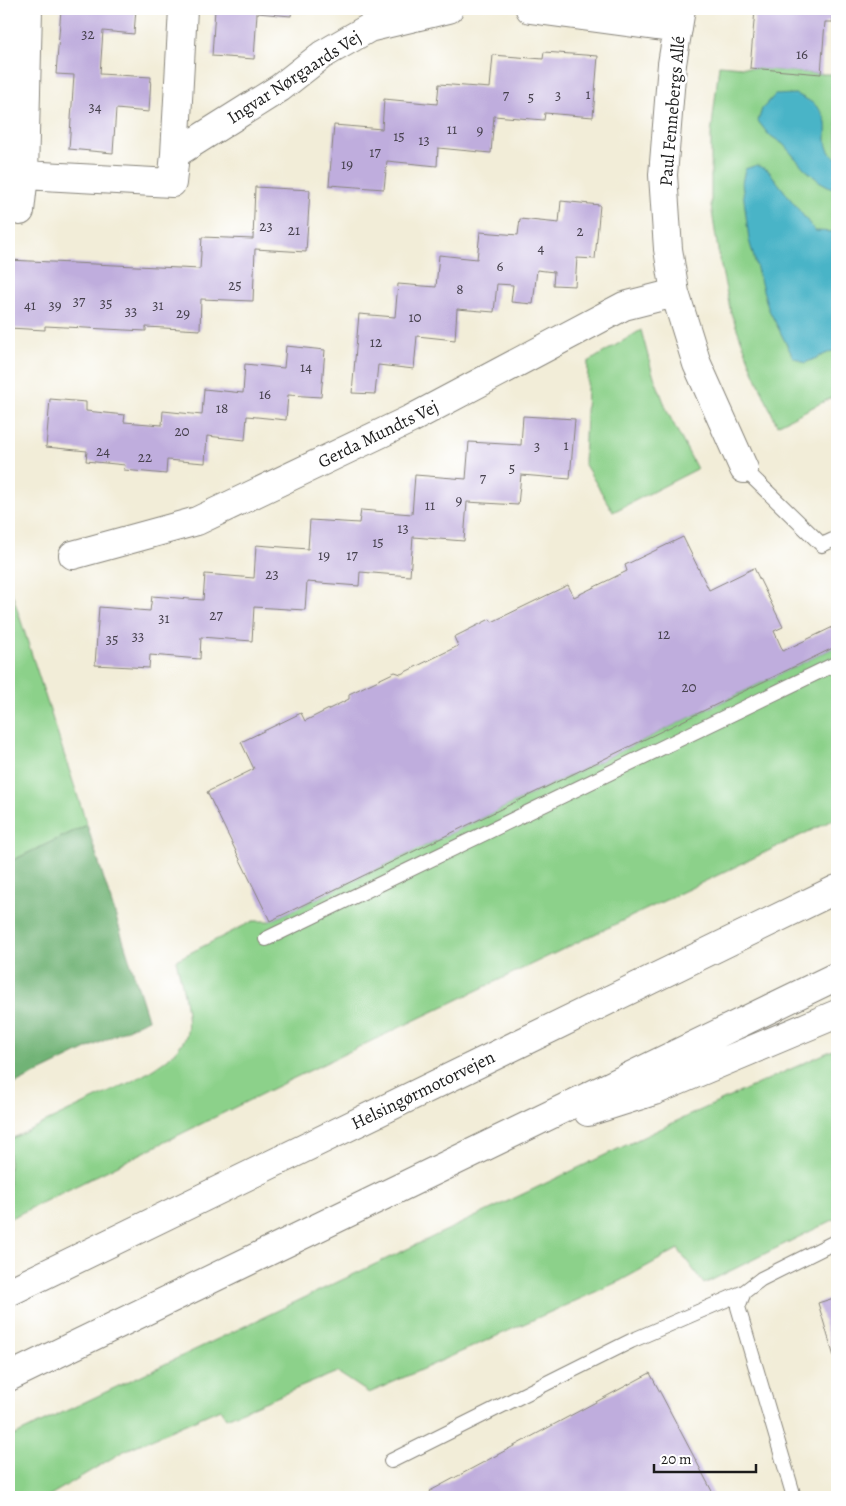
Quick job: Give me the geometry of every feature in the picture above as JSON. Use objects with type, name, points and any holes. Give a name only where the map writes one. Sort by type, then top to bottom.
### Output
[{"type":"main road","points":[[20,211],[24,175],[28,9]]},
{"type":"main road","points":[[24,175],[172,183],[183,9]]},
{"type":"main road","name":"Ingvar Nørgaards Vej","points":[[175,154],[280,88],[322,55],[369,28],[449,9]]},
{"type":"main road","points":[[530,9],[680,19]]},
{"type":"main road","name":"Paul Fennebergs Allé","points":[[680,19],[672,64],[663,175],[668,249],[675,293],[697,364],[744,469]]},
{"type":"main road","name":"Gerda Mundts Vej","points":[[73,555],[196,521],[412,419],[624,306],[675,293]]},
{"type":"main road","points":[[700,955],[837,871]]},
{"type":"main road","name":"Helsingørmotorvejen","points":[[9,1292],[837,889]]},
{"type":"main road","points":[[9,1377],[837,976]]},
{"type":"main road","points":[[496,1141],[654,1091],[837,1014]]},
{"type":"lane","points":[[744,469],[822,546],[837,538]]},
{"type":"lane","points":[[266,939],[837,663]]},
{"type":"lane","points":[[391,1461],[631,1341],[744,1292],[761,1278],[837,1241]]},
{"type":"lane","points":[[744,1292],[738,1307],[794,1497]]},
{"type":"green space","points":[[719,65],[837,74],[837,395],[777,425],[754,373],[731,313],[719,257],[711,205],[711,135]]},
{"type":"green space","points":[[641,330],[652,371],[668,413],[697,469],[613,512],[584,463],[588,362]]},
{"type":"green space","points":[[9,584],[87,825],[9,862]]},
{"type":"green space","points":[[837,646],[837,818],[290,1080],[9,1219],[9,1140],[142,1076],[168,1059],[178,1049],[185,1038],[188,1022],[183,988],[176,960],[253,921],[270,921]]},
{"type":"green space","points":[[87,825],[148,1019],[9,1087],[9,862]]},
{"type":"green space","points":[[837,1048],[837,1218],[704,1284],[678,1249],[620,1281],[369,1393],[337,1372],[226,1418],[220,1409],[124,1451],[47,1497],[9,1497],[9,1438],[679,1120]]},
{"type":"water","points":[[795,94],[814,104],[822,112],[826,123],[827,148],[837,159],[837,191],[819,181],[804,168],[783,144],[768,134],[758,121],[762,109],[775,95]]},
{"type":"water","points":[[757,165],[768,170],[815,231],[837,232],[837,349],[805,363],[793,357],[768,308],[749,240],[742,183],[745,169]]},
{"type":"building","points":[[61,9],[136,9],[134,34],[103,31],[100,74],[151,77],[149,112],[116,109],[113,153],[69,149],[74,75],[56,74]]},
{"type":"building","points":[[215,9],[292,9],[291,16],[257,13],[254,59],[212,56]]},
{"type":"building","points":[[834,9],[833,22],[825,22],[821,74],[750,68],[755,10]]},
{"type":"building","points":[[544,52],[598,56],[593,117],[545,113],[544,120],[494,116],[491,153],[438,148],[437,166],[387,161],[384,189],[329,185],[334,125],[382,129],[384,99],[437,104],[439,84],[490,88],[493,55],[543,59]]},
{"type":"building","points":[[255,187],[310,190],[306,252],[255,249],[253,301],[201,299],[200,330],[146,327],[146,331],[45,326],[45,330],[9,328],[9,260],[200,269],[202,237],[253,239]]},
{"type":"building","points":[[561,201],[600,205],[595,259],[577,258],[575,286],[553,285],[554,272],[537,270],[533,304],[511,302],[513,285],[497,284],[494,312],[457,309],[455,340],[417,336],[414,369],[378,365],[375,394],[352,393],[359,314],[395,317],[398,284],[436,287],[439,255],[477,259],[480,232],[518,235],[520,219],[559,223]]},
{"type":"building","points":[[286,346],[325,350],[321,397],[288,395],[286,420],[247,416],[245,440],[207,436],[205,463],[167,460],[166,474],[124,470],[125,465],[86,461],[87,451],[46,447],[50,399],[86,402],[86,411],[125,415],[124,422],[162,425],[163,411],[202,415],[204,389],[243,393],[245,364],[284,368]]},
{"type":"building","points":[[523,416],[575,419],[570,479],[521,475],[518,505],[467,502],[464,541],[413,537],[410,576],[360,572],[359,586],[307,582],[305,610],[254,607],[252,641],[201,637],[200,659],[150,655],[149,668],[95,665],[99,607],[150,611],[152,596],[203,600],[205,574],[254,578],[256,545],[308,549],[310,520],[359,523],[361,510],[412,514],[415,475],[466,479],[469,442],[521,445]]},
{"type":"building","points":[[683,537],[709,590],[754,568],[783,627],[774,631],[783,651],[837,625],[837,646],[270,921],[207,792],[254,769],[241,742],[301,713],[305,721],[349,699],[349,694],[395,672],[401,674],[458,646],[454,637],[490,619],[492,622],[568,585],[574,597],[627,571],[625,565]]},
{"type":"building","points":[[837,1297],[837,1367],[818,1303]]},
{"type":"building","points":[[650,1373],[715,1497],[433,1497],[430,1491]]}]
